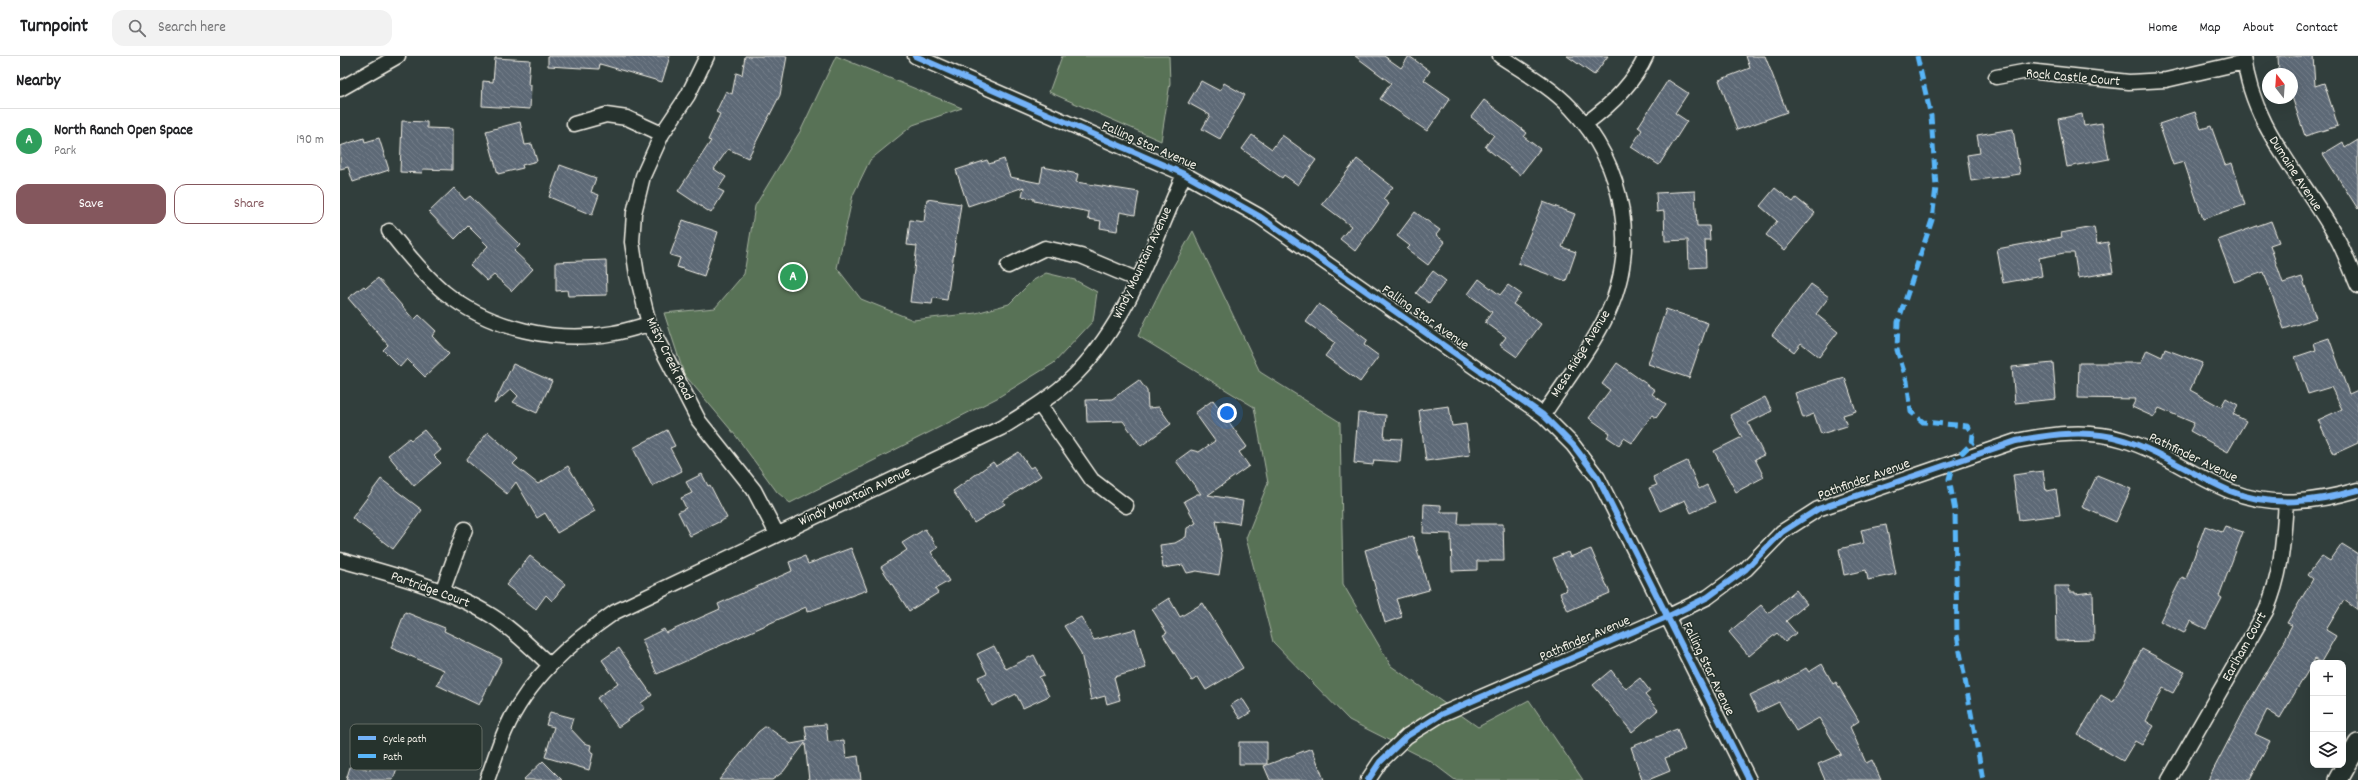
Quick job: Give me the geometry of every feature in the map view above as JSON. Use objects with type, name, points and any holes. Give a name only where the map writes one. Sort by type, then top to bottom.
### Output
[{"type":"street","points":[[340,89],[398,56]]},
{"type":"street","name":"Misty Creek Road","points":[[707,56],[688,94],[662,134],[643,176],[634,213],[632,242],[637,275],[650,324],[699,420],[754,490],[777,534]]},
{"type":"street","name":"Falling Star Avenue","points":[[915,56],[937,60],[1184,174],[1259,216],[1543,415],[1573,445],[1598,478],[1669,616],[1749,780]]},
{"type":"street","name":"Mesa Ridge Avenue","points":[[1500,56],[1551,90],[1570,107],[1585,124],[1608,160],[1620,195],[1625,232],[1623,265],[1616,294],[1604,321],[1543,415]]},
{"type":"street","points":[[1585,124],[1607,108],[1627,88],[1646,56]]},
{"type":"street","name":"Rock Castle Court","points":[[1996,77],[2028,71],[2128,82],[2166,80],[2244,59]]},
{"type":"street","name":"Dumaine Avenue","points":[[2244,59],[2254,100],[2268,132],[2339,242],[2358,286]]},
{"type":"street","points":[[574,124],[606,116],[627,118],[662,134]]},
{"type":"street","name":"Windy Mountain Avenue","points":[[487,780],[505,730],[526,695],[550,665],[581,635],[615,612],[1001,428],[1040,405],[1074,375],[1099,347],[1119,318],[1138,280],[1184,174]]},
{"type":"street","points":[[389,231],[417,266],[445,292],[473,310],[505,325],[542,334],[577,337],[614,334],[650,324]]},
{"type":"street","points":[[1008,266],[1045,248],[1082,256],[1138,280]]},
{"type":"street","points":[[1040,405],[1092,480],[1126,506]]},
{"type":"street","name":"Pathfinder Avenue","points":[[1368,780],[1380,762],[1407,736],[1442,714],[1669,616],[1726,586],[1746,569],[1782,532],[1818,509],[2022,440],[2082,433],[2122,439],[2149,449],[2231,491],[2258,499],[2286,502],[2326,500],[2358,490]]},
{"type":"street","name":"Earlham Court","points":[[2169,780],[2266,612],[2275,589],[2281,565],[2286,502]]},
{"type":"street","points":[[442,592],[465,528]]},
{"type":"street","name":"Partridge Court","points":[[340,560],[442,592],[470,603],[492,616],[550,665]]},
{"type":"street","points":[[2338,780],[2358,744]]},
{"type":"green space","points":[[836,56],[962,108],[913,125],[870,160],[853,195],[837,268],[861,299],[913,320],[976,313],[1009,304],[1032,281],[1046,273],[1075,280],[1097,292],[1093,321],[1054,363],[997,398],[790,503],[777,492],[736,436],[684,374],[664,313],[715,308],[744,274],[755,206],[801,130]]},
{"type":"green space","points":[[1062,56],[1169,56],[1170,83],[1161,141],[1049,92]]},
{"type":"green space","points":[[1193,231],[1260,372],[1340,422],[1343,584],[1391,666],[1478,727],[1529,700],[1583,780],[1455,780],[1430,761],[1349,720],[1273,642],[1246,538],[1268,483],[1254,407],[1138,336],[1164,283]]},
{"type":"building","points":[[548,56],[670,56],[662,82],[600,64],[599,69],[548,66]]},
{"type":"building","points":[[745,56],[787,56],[780,95],[748,158],[728,149],[714,169],[726,177],[718,189],[724,192],[711,213],[678,191],[711,141],[708,140],[720,114],[716,112],[726,91],[732,94],[736,73],[742,75]]},
{"type":"building","points":[[1355,56],[1384,56],[1401,68],[1409,56],[1430,71],[1424,80],[1450,98],[1427,131],[1380,99],[1391,83]]},
{"type":"building","points":[[1567,56],[1608,56],[1594,75]]},
{"type":"building","points":[[1746,56],[1765,56],[1787,112],[1737,130],[1719,80],[1750,68]]},
{"type":"building","points":[[2278,56],[2313,56],[2315,86],[2324,83],[2338,126],[2305,136],[2294,104],[2298,104],[2298,68],[2279,68]]},
{"type":"building","points":[[495,58],[530,60],[528,85],[531,85],[530,109],[482,106],[483,81],[493,82]]},
{"type":"building","points":[[1668,80],[1688,93],[1675,113],[1687,121],[1659,165],[1631,147],[1642,130],[1638,127]]},
{"type":"building","points":[[1201,81],[1220,91],[1224,83],[1245,95],[1220,139],[1202,129],[1210,115],[1188,103]]},
{"type":"building","points":[[1484,100],[1527,133],[1524,137],[1540,149],[1520,175],[1485,147],[1494,135],[1471,117]]},
{"type":"building","points":[[2195,112],[2201,129],[2211,126],[2225,165],[2232,163],[2245,205],[2203,219],[2184,162],[2173,165],[2159,124]]},
{"type":"building","points":[[2082,114],[2084,126],[2102,123],[2109,159],[2067,167],[2058,119]]},
{"type":"building","points":[[402,121],[427,122],[427,128],[452,129],[452,170],[423,169],[422,173],[400,172]]},
{"type":"building","points":[[520,122],[525,145],[532,144],[537,161],[522,165],[523,168],[498,174],[486,131]]},
{"type":"building","points":[[2013,129],[2020,174],[1971,181],[1967,155],[1980,153],[1977,135]]},
{"type":"building","points":[[1252,135],[1272,149],[1282,135],[1316,160],[1298,185],[1284,175],[1282,178],[1242,149]]},
{"type":"building","points":[[364,138],[365,142],[379,138],[389,170],[353,182],[348,167],[340,169],[340,146]]},
{"type":"building","points":[[2358,140],[2358,209],[2323,154],[2343,142],[2345,148]]},
{"type":"building","points":[[1004,159],[1010,177],[1040,183],[1043,167],[1078,174],[1076,182],[1139,192],[1135,215],[1120,212],[1117,231],[1100,228],[1101,221],[1088,219],[1089,212],[1034,201],[1034,199],[1022,196],[1024,187],[968,206],[956,170],[987,160],[989,164]]},
{"type":"building","points":[[1357,159],[1393,187],[1383,199],[1389,204],[1355,251],[1340,239],[1351,226],[1322,204]]},
{"type":"building","points":[[560,165],[596,178],[591,192],[599,195],[592,215],[549,197]]},
{"type":"building","points":[[454,188],[465,200],[470,196],[520,245],[514,251],[533,269],[512,291],[494,275],[487,281],[470,265],[488,246],[468,226],[455,239],[429,212]]},
{"type":"building","points":[[1775,188],[1793,202],[1796,198],[1815,213],[1785,250],[1766,235],[1777,221],[1760,206]]},
{"type":"building","points":[[1695,191],[1697,226],[1709,226],[1710,240],[1705,240],[1706,267],[1689,268],[1688,240],[1665,241],[1664,211],[1657,212],[1656,193]]},
{"type":"building","points":[[927,199],[961,204],[947,300],[933,298],[932,304],[910,302],[917,246],[907,245],[910,220],[924,222]]},
{"type":"building","points":[[1543,202],[1575,214],[1562,247],[1576,252],[1566,281],[1518,263]]},
{"type":"building","points":[[1415,212],[1440,230],[1436,235],[1445,242],[1428,265],[1407,249],[1410,246],[1397,236]]},
{"type":"building","points":[[683,220],[718,232],[704,276],[677,267],[680,258],[670,255]]},
{"type":"building","points":[[2271,221],[2279,242],[2270,245],[2283,283],[2302,277],[2316,318],[2284,329],[2264,272],[2234,282],[2218,240]]},
{"type":"building","points":[[2094,227],[2097,244],[2108,242],[2113,272],[2078,278],[2074,253],[2064,253],[2039,258],[2042,276],[2003,283],[1997,249],[2062,237],[2061,233]]},
{"type":"building","points":[[606,260],[607,295],[568,296],[567,290],[556,291],[556,262]]},
{"type":"building","points":[[1433,271],[1446,281],[1429,303],[1416,293]]},
{"type":"building","points":[[378,278],[414,320],[419,315],[436,331],[432,336],[449,354],[425,377],[407,359],[400,367],[383,350],[388,345],[348,298],[364,286],[366,288]]},
{"type":"building","points":[[1479,279],[1500,295],[1508,285],[1521,294],[1513,304],[1541,324],[1517,357],[1500,345],[1506,337],[1485,322],[1492,312],[1468,294]]},
{"type":"building","points":[[1811,284],[1829,297],[1816,314],[1838,332],[1819,357],[1801,343],[1794,352],[1772,335]]},
{"type":"building","points":[[1319,304],[1367,340],[1364,345],[1379,356],[1360,382],[1325,356],[1335,343],[1306,322]]},
{"type":"building","points":[[1666,309],[1708,323],[1689,378],[1648,364]]},
{"type":"building","points":[[2329,338],[2349,394],[2358,390],[2358,443],[2334,454],[2318,420],[2342,409],[2331,387],[2308,394],[2295,357],[2316,350],[2314,343]]},
{"type":"building","points":[[2165,349],[2202,363],[2190,390],[2221,407],[2226,398],[2238,405],[2233,414],[2246,421],[2228,452],[2190,431],[2194,423],[2159,408],[2154,417],[2132,407],[2136,399],[2078,398],[2079,363],[2141,363],[2147,350],[2162,357]]},
{"type":"building","points":[[1617,363],[1655,390],[1652,394],[1666,404],[1656,418],[1652,415],[1632,443],[1624,438],[1619,445],[1607,437],[1610,433],[1589,418],[1610,390],[1602,384]]},
{"type":"building","points":[[2053,363],[2056,399],[2015,403],[2012,367]]},
{"type":"building","points":[[513,364],[552,381],[537,413],[513,402],[518,396],[511,389],[494,404]]},
{"type":"building","points":[[1845,378],[1856,411],[1843,415],[1847,426],[1821,434],[1814,414],[1803,418],[1795,393]]},
{"type":"building","points":[[1139,380],[1147,391],[1148,408],[1159,407],[1171,424],[1141,446],[1123,421],[1087,422],[1086,400],[1112,399]]},
{"type":"building","points":[[1765,397],[1772,411],[1748,423],[1764,455],[1755,459],[1764,477],[1736,492],[1714,451],[1742,437],[1730,415]]},
{"type":"building","points":[[1213,400],[1247,447],[1239,452],[1249,466],[1208,495],[1243,501],[1239,524],[1216,520],[1222,555],[1219,575],[1197,571],[1187,573],[1183,565],[1163,568],[1160,545],[1175,543],[1186,537],[1187,528],[1196,523],[1184,501],[1197,494],[1201,494],[1176,461],[1191,450],[1199,452],[1215,441],[1195,413]]},
{"type":"building","points":[[1449,406],[1452,426],[1466,424],[1470,455],[1426,461],[1419,410]]},
{"type":"building","points":[[1358,413],[1386,415],[1384,438],[1402,439],[1400,462],[1374,460],[1373,465],[1354,463]]},
{"type":"building","points":[[424,430],[441,450],[434,456],[441,463],[414,486],[388,455],[409,438],[411,440]]},
{"type":"building","points":[[667,430],[675,446],[670,448],[682,471],[652,486],[633,448]]},
{"type":"building","points":[[488,432],[518,459],[513,464],[538,484],[568,466],[595,511],[557,533],[545,513],[537,518],[516,482],[507,494],[466,460]]},
{"type":"building","points":[[1019,452],[1030,468],[1034,466],[1041,476],[1003,501],[1005,504],[974,523],[953,491],[993,462],[996,466]]},
{"type":"building","points":[[1687,461],[1699,489],[1707,485],[1715,502],[1691,513],[1685,500],[1660,511],[1649,488],[1657,485],[1653,477]]},
{"type":"building","points":[[2043,471],[2046,491],[2056,489],[2060,515],[2019,520],[2013,475]]},
{"type":"building","points":[[702,474],[708,486],[710,485],[727,518],[690,536],[678,512],[686,508],[681,498],[692,493],[686,482]]},
{"type":"building","points":[[2097,475],[2131,489],[2116,522],[2082,507]]},
{"type":"building","points":[[381,479],[422,510],[393,549],[352,518]]},
{"type":"building","points":[[1424,504],[1441,505],[1441,512],[1459,512],[1458,524],[1503,524],[1504,561],[1477,561],[1477,570],[1452,571],[1451,534],[1423,533]]},
{"type":"building","points":[[1886,525],[1896,574],[1868,580],[1866,570],[1844,575],[1839,549],[1864,543],[1861,530]]},
{"type":"building","points":[[2205,526],[2222,532],[2225,526],[2243,532],[2219,596],[2222,598],[2206,629],[2190,621],[2184,633],[2160,621],[2182,577],[2186,579]]},
{"type":"building","points":[[925,529],[938,548],[931,552],[949,581],[935,589],[938,593],[909,611],[881,567],[907,550],[902,543]]},
{"type":"building","points":[[1413,536],[1429,590],[1396,599],[1402,617],[1385,623],[1365,550]]},
{"type":"building","points":[[2342,544],[2358,554],[2358,610],[2344,600],[2326,630],[2336,636],[2322,660],[2310,660],[2310,667],[2280,718],[2267,710],[2255,734],[2270,741],[2250,780],[2208,780],[2246,707],[2285,641],[2284,640],[2292,625],[2287,623],[2313,579],[2308,575],[2322,556],[2330,561]]},
{"type":"building","points":[[851,548],[867,590],[807,612],[806,607],[657,674],[642,640],[664,629],[666,633],[720,609],[718,604],[792,571],[789,562],[805,556],[808,564]]},
{"type":"building","points":[[1591,549],[1610,593],[1568,611],[1560,593],[1567,590],[1553,558],[1568,552],[1570,557]]},
{"type":"building","points":[[530,556],[565,584],[552,601],[546,595],[536,609],[506,585]]},
{"type":"building","points":[[2055,586],[2069,586],[2070,592],[2075,592],[2075,594],[2093,592],[2094,640],[2056,641]]},
{"type":"building","points":[[1796,590],[1807,604],[1786,621],[1796,633],[1785,642],[1777,633],[1749,656],[1729,632],[1761,605],[1768,613]]},
{"type":"building","points":[[1169,598],[1180,617],[1203,603],[1243,668],[1206,690],[1198,677],[1192,681],[1163,635],[1167,633],[1152,609]]},
{"type":"building","points":[[405,612],[445,628],[444,631],[502,659],[479,705],[437,685],[444,670],[391,648]]},
{"type":"building","points":[[1081,617],[1094,640],[1135,629],[1146,668],[1114,677],[1120,700],[1107,704],[1105,696],[1091,700],[1081,653],[1064,626]]},
{"type":"building","points":[[994,646],[1006,669],[1034,655],[1044,675],[1039,677],[1049,696],[1023,708],[1016,694],[992,706],[978,677],[987,673],[977,654]]},
{"type":"building","points":[[619,648],[652,695],[641,703],[645,708],[618,727],[597,698],[618,683],[602,660]]},
{"type":"building","points":[[2142,649],[2185,672],[2173,693],[2163,688],[2146,721],[2154,726],[2142,745],[2135,741],[2123,761],[2078,735],[2101,695],[2113,702]]},
{"type":"building","points":[[1822,664],[1833,684],[1836,682],[1859,721],[1850,727],[1866,763],[1872,760],[1881,780],[1825,780],[1818,764],[1841,754],[1819,718],[1796,731],[1779,702],[1758,712],[1750,695],[1780,681],[1780,683],[1806,668],[1809,672]]},
{"type":"building","points":[[1611,670],[1626,689],[1640,678],[1650,691],[1645,695],[1658,710],[1632,732],[1593,685]]},
{"type":"building","points":[[1242,698],[1251,712],[1240,719],[1231,705]]},
{"type":"building","points":[[550,712],[573,718],[570,728],[584,743],[591,745],[590,750],[593,754],[589,770],[545,757],[554,727],[546,725]]},
{"type":"building","points":[[826,724],[828,742],[844,740],[846,758],[858,756],[861,780],[809,780],[805,743],[783,772],[772,780],[719,780],[758,732],[766,726],[791,744],[807,741],[805,726]]},
{"type":"building","points":[[1677,729],[1685,750],[1665,758],[1670,771],[1648,780],[1642,780],[1631,747]]},
{"type":"building","points":[[1239,742],[1267,742],[1267,764],[1239,764]]},
{"type":"building","points":[[1312,748],[1324,780],[1270,780],[1264,766]]},
{"type":"building","points":[[543,761],[562,780],[523,780]]},
{"type":"building","points":[[350,767],[350,770],[396,770],[393,780],[346,780]]},
{"type":"marked path","points":[[1917,56],[1931,116],[1936,187],[1932,220],[1898,322],[1897,350],[1907,381],[1911,412],[1923,422],[1967,426],[1973,434],[1972,443],[1954,461],[1949,479],[1955,511],[1957,635],[1983,780]]},
{"type":"cycle path","points":[[915,56],[1184,174],[1259,216],[1543,415],[1573,445],[1598,478],[1749,780]]},
{"type":"cycle path","points":[[1368,780],[1380,762],[1407,736],[1442,714],[1669,616],[1708,597],[1746,569],[1782,532],[1818,509],[2016,441],[2043,436],[2070,434],[2097,435],[2124,440],[2165,457],[2230,491],[2262,500],[2310,500],[2326,498],[2358,490]]},
{"type":"place","name":"North Ranch Open Space","points":[[793,277]]}]
